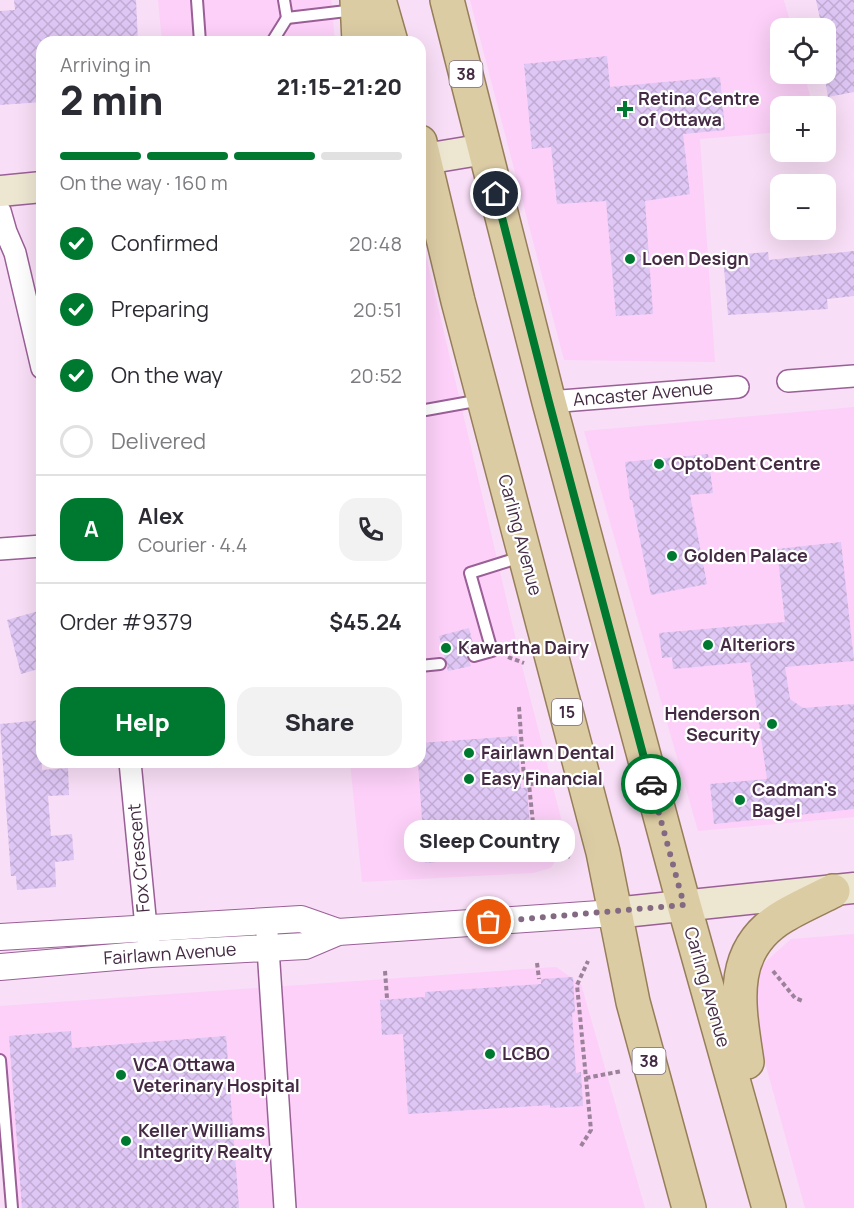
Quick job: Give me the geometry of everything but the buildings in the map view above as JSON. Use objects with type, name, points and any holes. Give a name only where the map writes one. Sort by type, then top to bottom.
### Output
[{"type":"main road","name":"Carling Avenue","points":[[447,0],[549,402],[684,905],[767,1200]]},
{"type":"main road","points":[[360,36],[364,3]]},
{"type":"main road","points":[[364,3],[387,36]]},
{"type":"main road","name":"15","points":[[426,155],[485,149]]},
{"type":"main road","name":"Carling Avenue","points":[[426,174],[603,852],[633,1002],[688,1208]]},
{"type":"main road","points":[[0,190],[36,187]]},
{"type":"main road","points":[[614,913],[844,890]]},
{"type":"main road","points":[[767,1200],[739,1008],[741,973],[747,955],[764,932],[782,917],[844,890]]},
{"type":"street","points":[[0,211],[15,253],[36,342]]},
{"type":"street","points":[[788,381],[854,376]]},
{"type":"street","name":"Ancaster Avenue","points":[[549,402],[738,387]]},
{"type":"street","points":[[0,549],[36,546]]},
{"type":"street","name":"Fox Crescent","points":[[131,768],[146,927],[151,954]]},
{"type":"street","name":"Fairlawn Avenue","points":[[0,967],[151,954],[305,946],[338,932],[614,913]]},
{"type":"street","name":"Fairlawn Avenue","points":[[0,937],[301,919],[338,932]]},
{"type":"street","points":[[266,920],[285,1208]]},
{"type":"lane","points":[[197,0],[200,36]]},
{"type":"lane","points":[[276,36],[287,18],[284,0]]},
{"type":"lane","points":[[287,18],[364,3]]},
{"type":"lane","points":[[426,410],[485,399]]},
{"type":"lane","points":[[474,656],[492,651],[470,573],[526,556]]},
{"type":"lane","points":[[426,665],[440,664]]},
{"type":"lane","points":[[0,1060],[12,1208]]},
{"type":"path","points":[[519,707],[524,778],[529,784],[535,843],[570,857]]},
{"type":"path","points":[[529,784],[559,782]]},
{"type":"path","points":[[581,1146],[591,1130],[577,985],[588,961]]},
{"type":"path","points":[[537,963],[539,979]]},
{"type":"path","points":[[766,967],[776,973],[795,998],[803,1001]]},
{"type":"path","points":[[385,971],[387,998]]},
{"type":"path","points":[[586,1078],[622,1071]]},
{"type":"shaded area","points":[[158,0],[331,0],[334,36],[161,36]]},
{"type":"shaded area","points":[[470,0],[784,0],[789,18],[770,18],[770,84],[807,84],[810,96],[770,96],[770,133],[700,139],[715,362],[564,360]]},
{"type":"shaded area","points":[[426,256],[523,670],[564,830],[562,850],[551,868],[533,873],[362,882],[351,768],[426,768]]},
{"type":"shaded area","points":[[854,407],[854,817],[698,831],[584,431]]},
{"type":"shaded area","points":[[854,934],[854,1208],[805,1208],[749,1004],[762,965],[791,939]]},
{"type":"shaded area","points":[[556,967],[581,984],[645,1208],[8,1208],[0,1110],[0,1006]]},
{"type":"way so far","points":[[489,922],[580,916],[684,905],[651,784]]},
{"type":"place","name":"Retina Centre of Ottawa","points":[[625,109]]},
{"type":"place","name":"Loen Design","points":[[630,259]]},
{"type":"place","name":"OptoDent Centre","points":[[659,464]]},
{"type":"place","name":"Golden Palace","points":[[672,556]]},
{"type":"place","name":"Alteriors","points":[[708,645]]},
{"type":"place","name":"Kawartha Dairy","points":[[446,648]]},
{"type":"place","name":"Henderson Security","points":[[772,724]]},
{"type":"place","name":"Fairlawn Dental","points":[[469,753]]},
{"type":"place","name":"Easy Financial","points":[[469,779]]},
{"type":"place","name":"Cadman's Bagel","points":[[740,800]]},
{"type":"place","name":"Sleep Country","points":[[489,922]]},
{"type":"place","name":"LCBO","points":[[490,1054]]},
{"type":"place","name":"VCA Ottawa Veterinary Hospital","points":[[121,1075]]},
{"type":"place","name":"Keller Williams Integrity Realty","points":[[126,1141]]},
{"type":"route","points":[[496,194],[651,784]]}]
